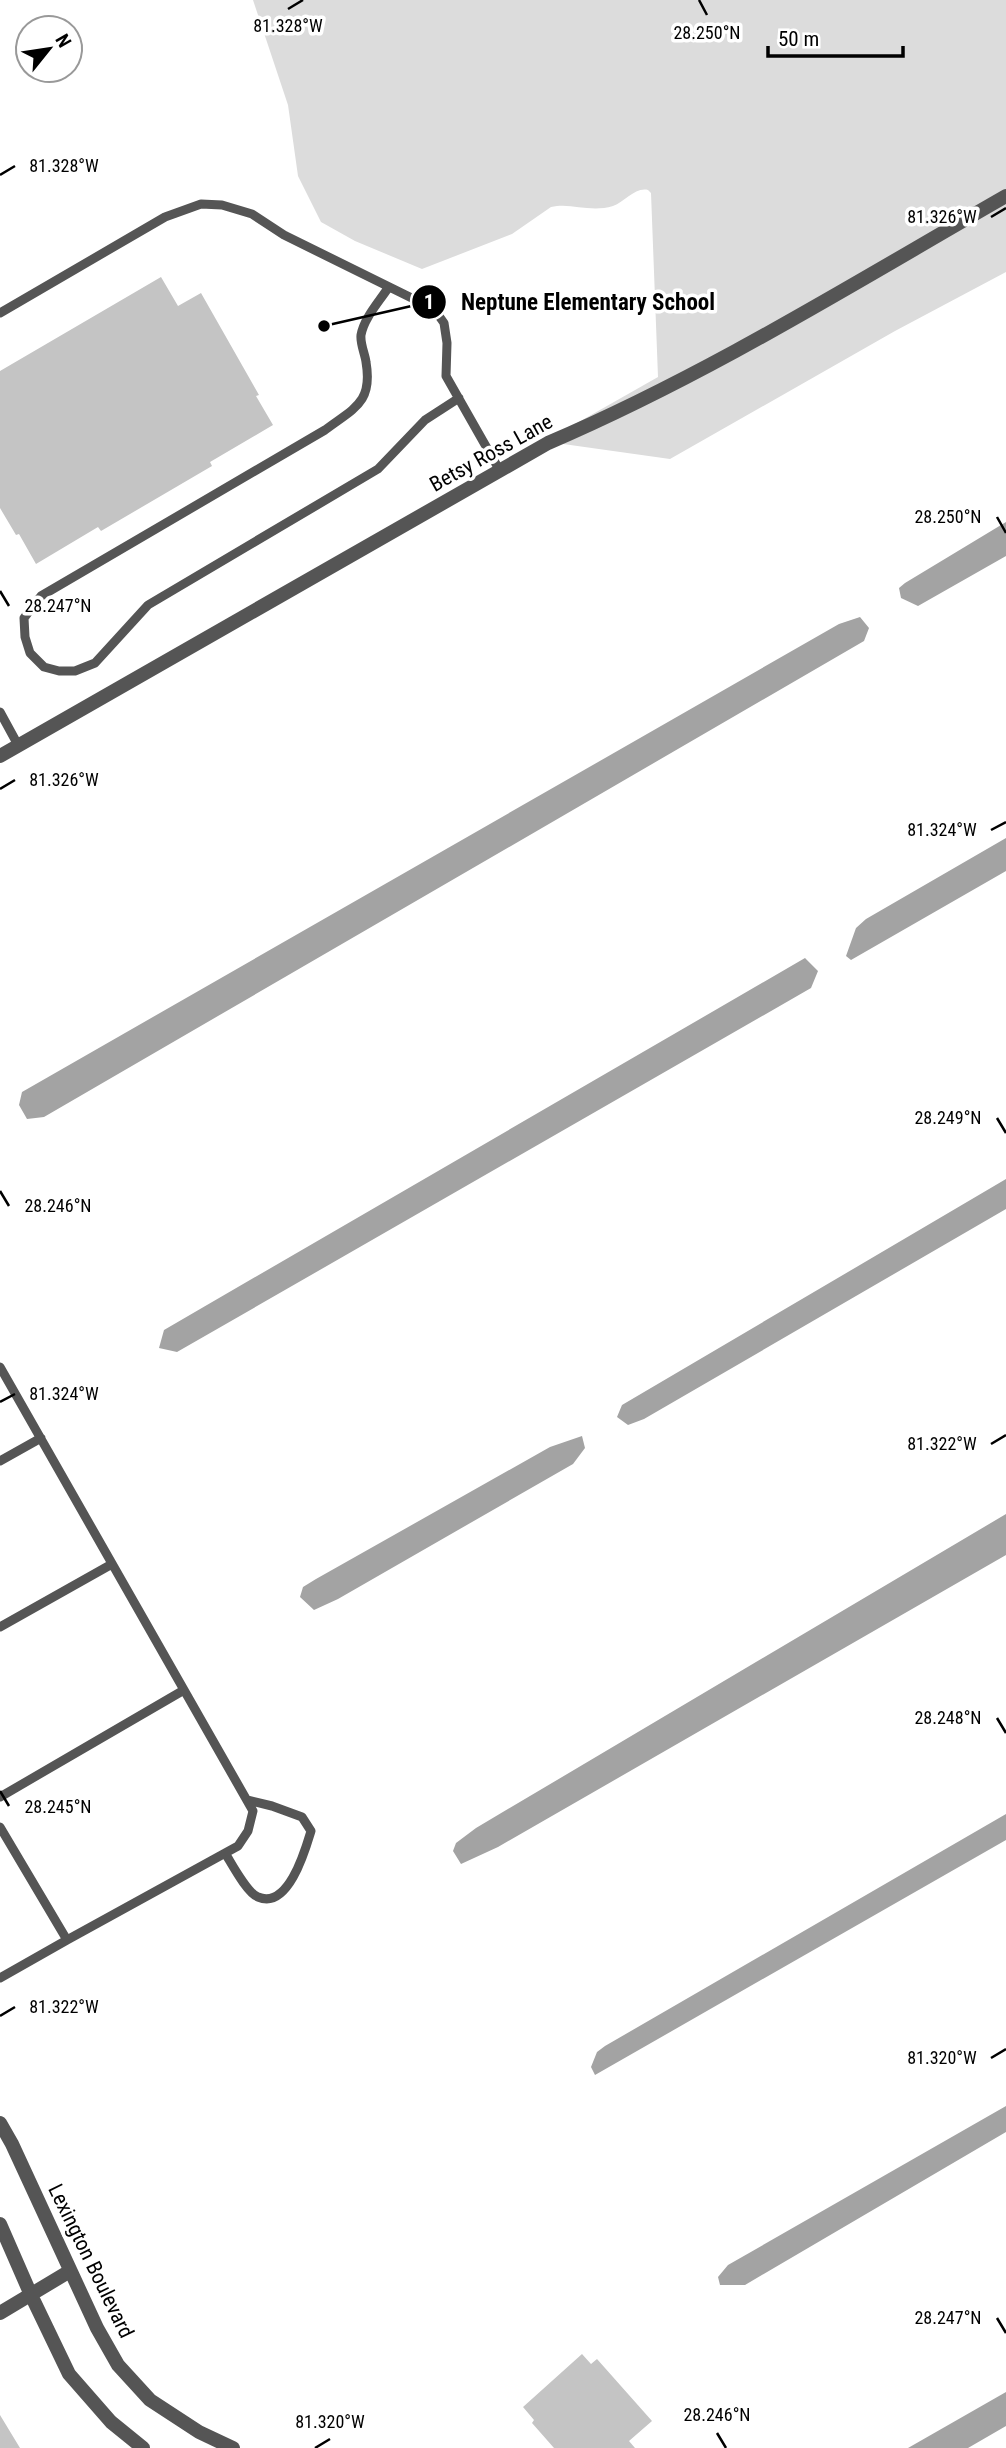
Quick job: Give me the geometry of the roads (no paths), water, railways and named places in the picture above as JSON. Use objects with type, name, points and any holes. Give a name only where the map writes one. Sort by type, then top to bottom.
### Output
[{"type":"street","name":"Betsy Ross Lane","points":[[0,756],[548,443],[616,413],[758,339],[1006,196]]},
{"type":"street","name":"Lexington Boulevard","points":[[0,2123],[102,2337],[118,2365],[150,2400],[199,2432],[233,2448]]},
{"type":"street","points":[[0,2224],[30,2295],[69,2374],[111,2422],[143,2448]]},
{"type":"street","points":[[0,2313],[70,2271]]},
{"type":"lane","points":[[0,313],[165,216],[201,204],[222,205],[252,214],[284,235],[434,309],[444,323],[447,343],[446,376],[500,471]]},
{"type":"lane","points":[[388,288],[366,321],[360,337],[368,385],[363,401],[325,430],[41,596],[24,618],[25,637],[30,653],[44,667],[59,671],[75,671],[95,663],[148,605],[378,469],[425,420],[459,398]]},
{"type":"lane","points":[[0,712],[18,745]]},
{"type":"lane","points":[[0,1367],[253,1811],[248,1831],[238,1846],[0,1978]]},
{"type":"lane","points":[[0,1461],[41,1438]]},
{"type":"lane","points":[[0,1628],[112,1564]]},
{"type":"lane","points":[[0,1797],[184,1690]]},
{"type":"lane","points":[[225,1853],[250,1891],[258,1898],[272,1899],[285,1891],[302,1859],[311,1831],[302,1817],[247,1800]]},
{"type":"lane","points":[[0,1827],[66,1940]]},
{"type":"place","name":"Neptune Elementary School","points":[[324,326]]}]
